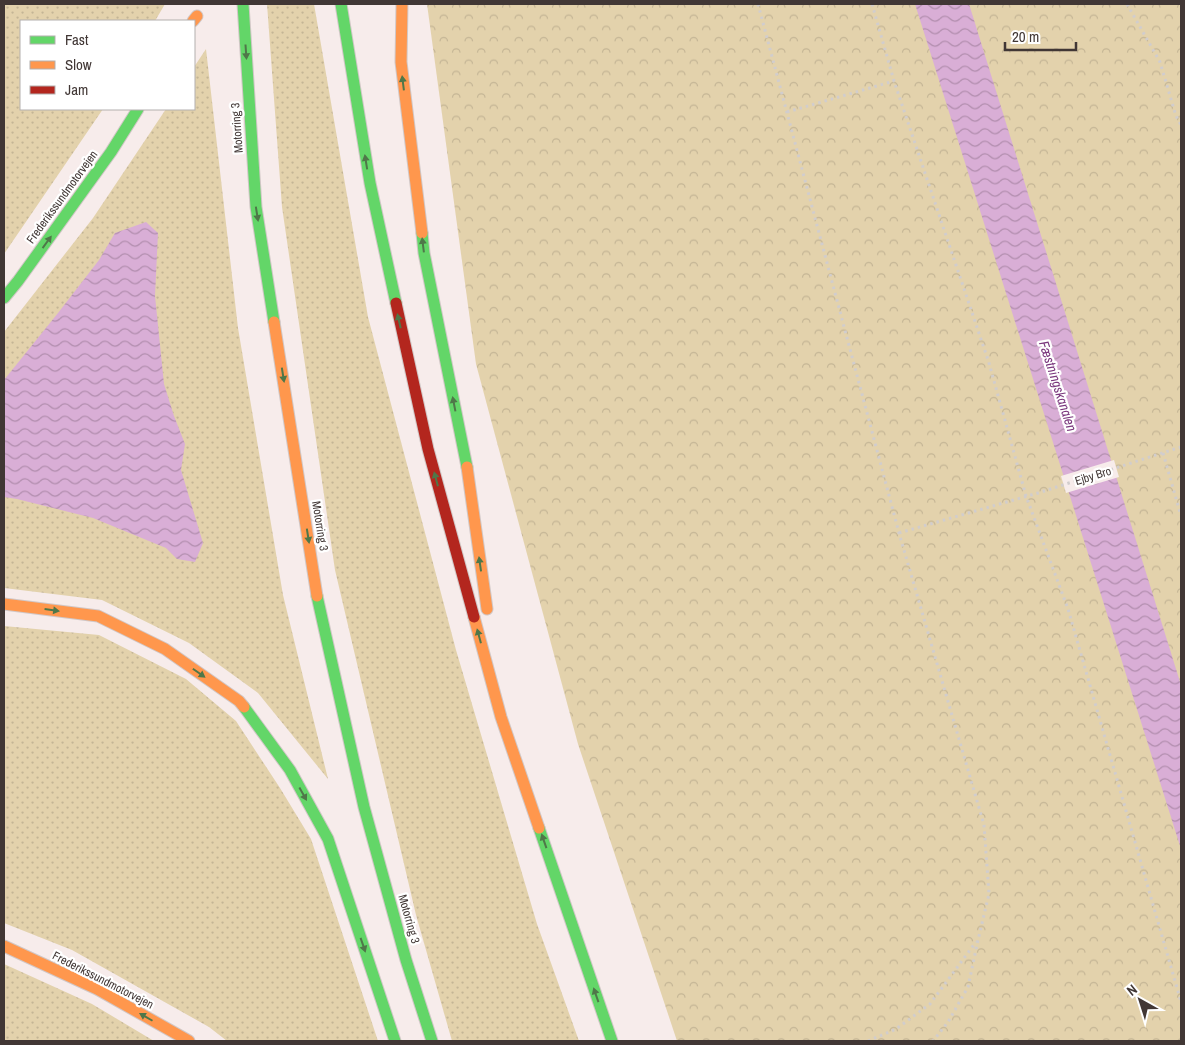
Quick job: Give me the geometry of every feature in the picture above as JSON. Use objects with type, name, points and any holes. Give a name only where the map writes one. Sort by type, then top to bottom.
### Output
[{"type":"highway","name":"Motorring 3","points":[[243,4],[256,206],[317,594],[364,807],[406,960],[432,1041]]},
{"type":"highway","points":[[341,4],[370,183],[428,449],[501,717],[612,1041]]},
{"type":"highway","points":[[402,4],[401,62],[424,253],[469,480],[488,618]]},
{"type":"highway","name":"Frederikssundmotorvejen","points":[[4,298],[111,152],[137,110]]},
{"type":"highway","points":[[4,604],[98,616],[165,649],[239,701],[290,770],[328,839],[396,1041]]},
{"type":"highway","points":[[491,638],[501,717]]},
{"type":"highway","name":"Frederikssundmotorvejen","points":[[4,946],[96,989],[189,1041]]},
{"type":"path","points":[[758,4],[899,534],[984,825],[989,894],[968,987],[948,1022],[933,1041]]},
{"type":"path","points":[[872,4],[894,81],[989,363],[1026,496],[1068,609],[1181,1002]]},
{"type":"path","points":[[1127,4],[1160,62],[1176,116],[1181,125]]},
{"type":"path","points":[[787,112],[894,81]]},
{"type":"path","name":"Ejby Bro","points":[[899,534],[1038,493],[1181,447]]},
{"type":"path","points":[[1163,453],[1181,516]]},
{"type":"path","points":[[868,1041],[896,1029],[930,1004],[978,940]]},
{"type":"green space","points":[[4,4],[165,4],[156,20],[20,20],[20,110],[102,110],[4,254]]},
{"type":"green space","points":[[267,4],[314,4],[368,317],[456,650],[537,924],[579,1041],[452,1041],[416,915],[335,570],[282,207]]},
{"type":"green space","points":[[427,4],[1181,4],[1181,1041],[677,1041],[578,744],[476,364]]},
{"type":"green space","points":[[206,49],[238,328],[283,595],[328,779],[258,693],[189,643],[102,600],[4,588],[4,332],[93,218],[165,110],[195,110],[195,66]]},
{"type":"green space","points":[[4,626],[99,635],[186,679],[236,721],[311,839],[378,1041],[227,1041],[209,1027],[72,950],[4,923]]},
{"type":"green space","points":[[4,964],[92,1004],[154,1041],[4,1041]]},
{"type":"water","name":"Fæstningskanalen","points":[[915,4],[969,4],[1181,685],[1181,849]]},
{"type":"water","points":[[146,222],[158,233],[155,296],[164,384],[185,444],[181,470],[203,543],[195,562],[177,559],[166,548],[93,518],[4,497],[4,380],[99,260],[115,233]]},
{"type":"pier","points":[[1114,460],[1119,477],[1066,493],[1061,476]]},
{"type":"traffic: fast","points":[[243,4],[256,207],[274,322]]},
{"type":"traffic: fast","points":[[341,4],[370,183],[396,303]]},
{"type":"traffic: fast","points":[[4,298],[111,152],[137,110]]},
{"type":"traffic: fast","points":[[422,233],[424,253],[467,467]]},
{"type":"traffic: fast","points":[[317,596],[364,807],[406,960],[432,1041]]},
{"type":"traffic: fast","points":[[244,707],[290,770],[328,839],[395,1041]]},
{"type":"traffic: fast","points":[[539,828],[612,1041]]},
{"type":"traffic: slow","points":[[402,4],[401,62],[422,233]]},
{"type":"traffic: slow","points":[[194,20],[197,16]]},
{"type":"traffic: slow","points":[[274,322],[317,596]]},
{"type":"traffic: slow","points":[[467,467],[487,609]]},
{"type":"traffic: slow","points":[[4,604],[98,616],[165,649],[239,701],[244,707]]},
{"type":"traffic: slow","points":[[474,617],[501,717],[539,828]]},
{"type":"traffic: slow","points":[[4,946],[97,989],[189,1041]]},
{"type":"traffic: jam","points":[[396,303],[428,449],[474,617]]}]
